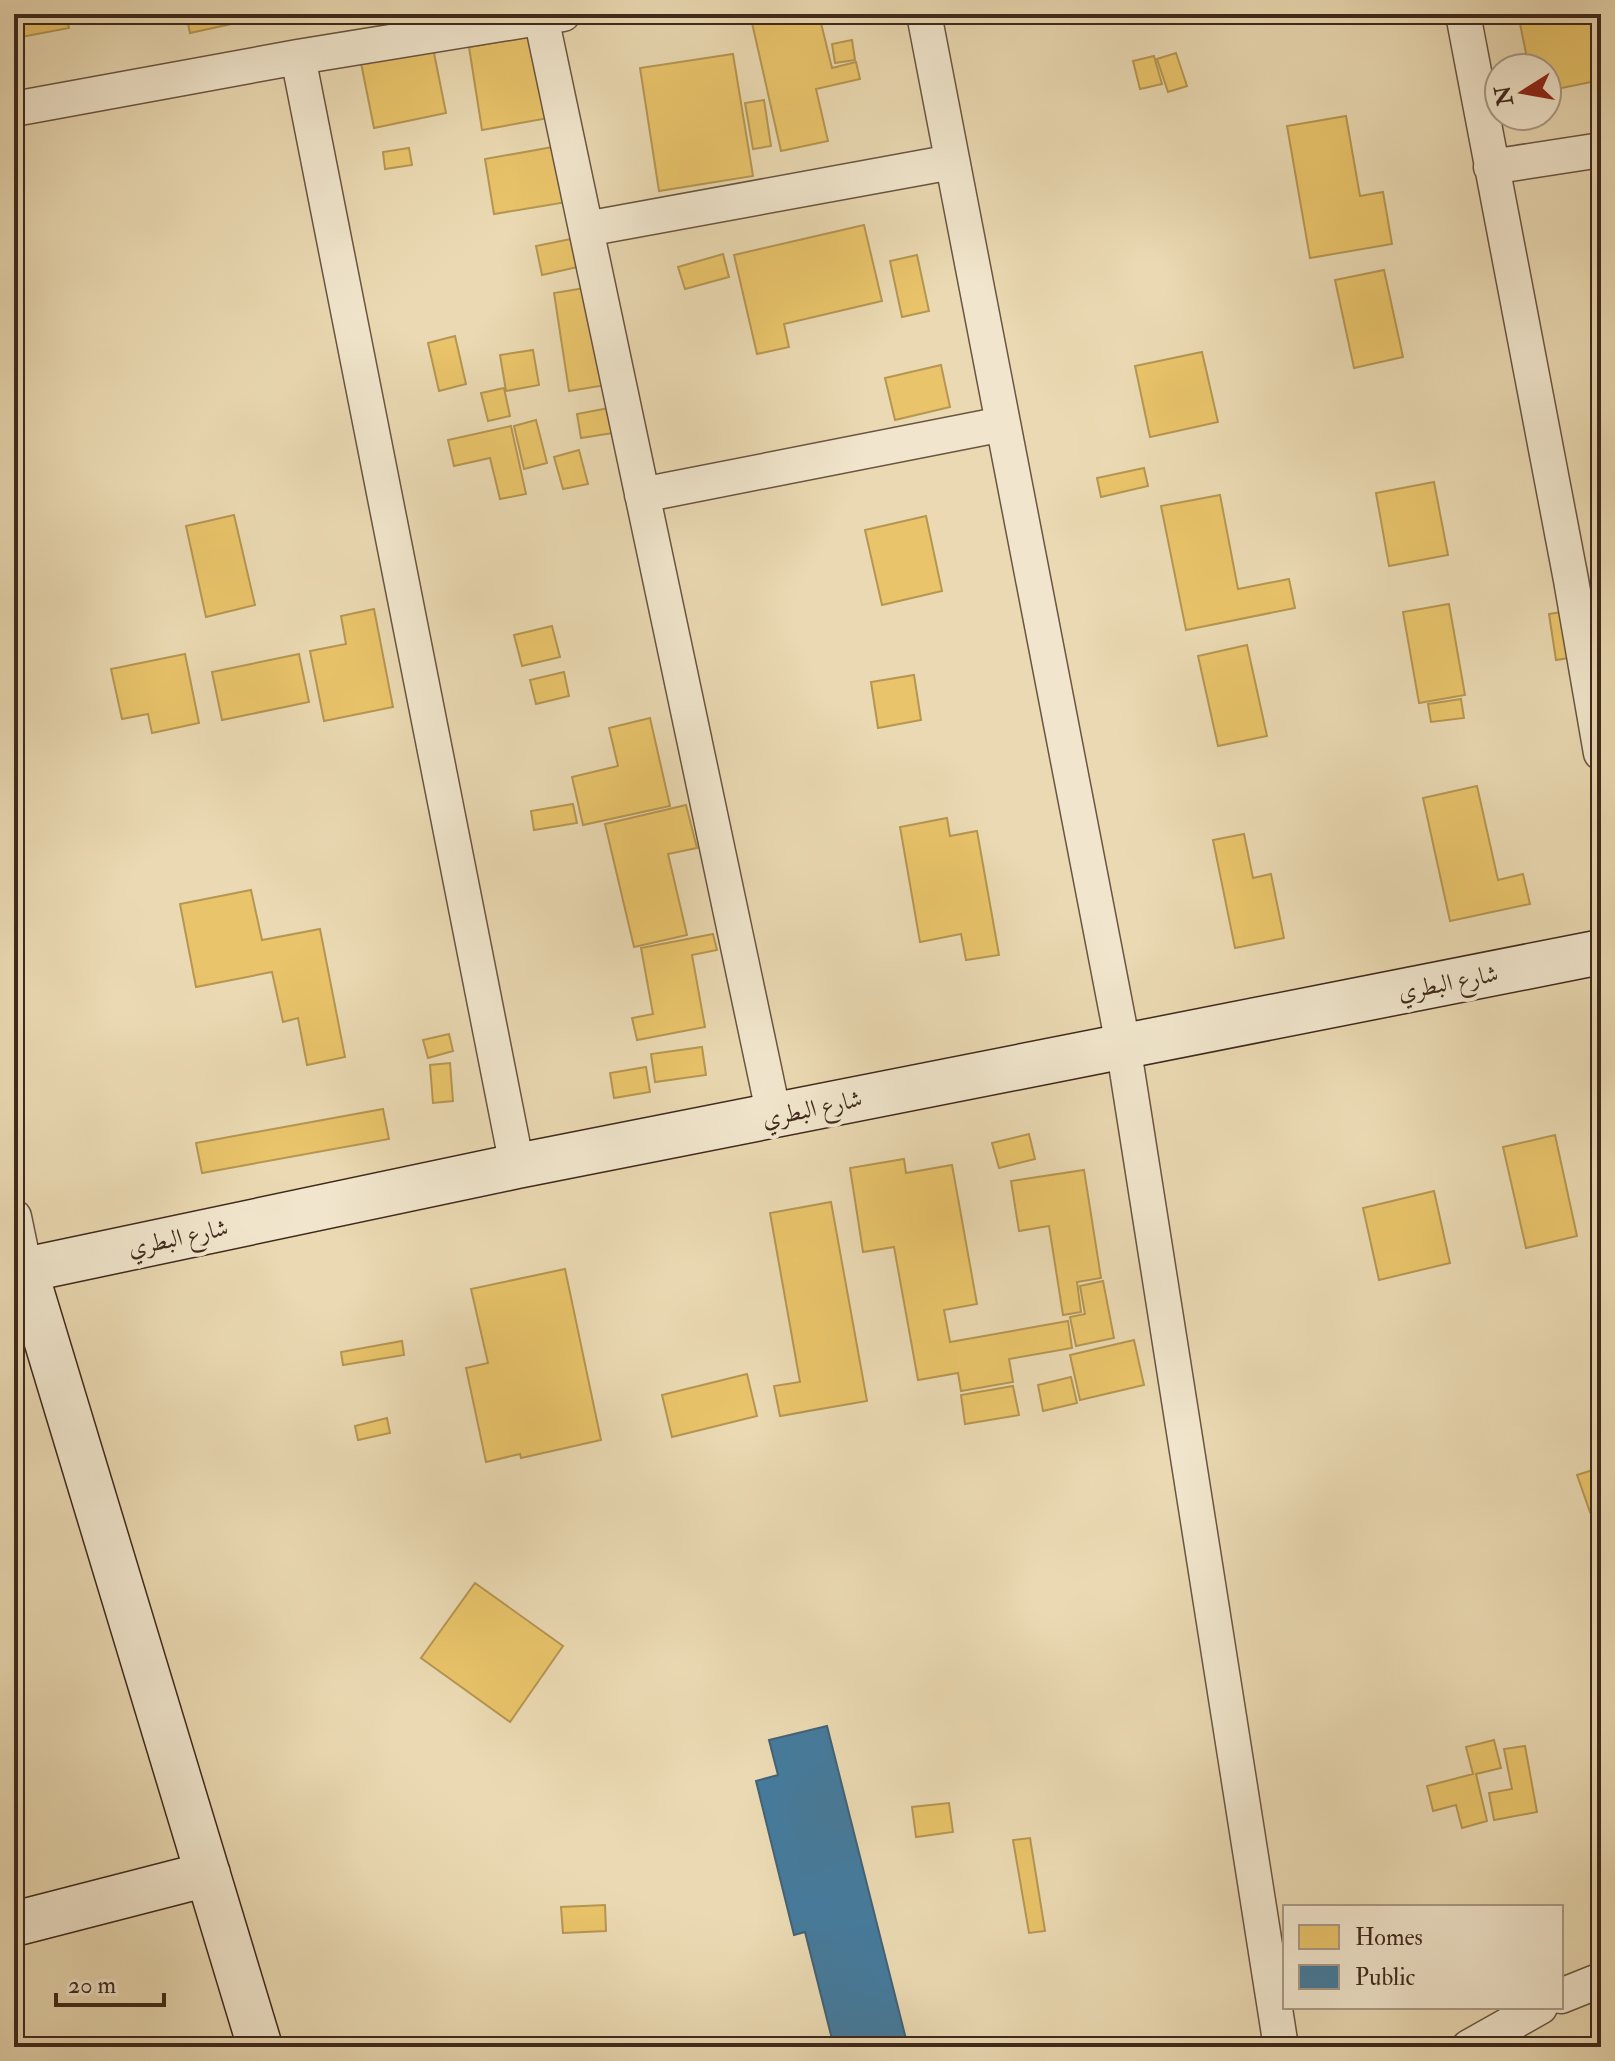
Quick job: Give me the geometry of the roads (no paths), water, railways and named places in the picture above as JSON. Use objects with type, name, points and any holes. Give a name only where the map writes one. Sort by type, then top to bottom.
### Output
[{"type":"main road","name":"شارع البطري","points":[[20,1271],[517,1166],[1601,952]]},
{"type":"main road","points":[[20,1271],[260,2047]]},
{"type":"main road","points":[[14,1924],[208,1874]]},
{"type":"street","points":[[924,14],[1123,1045],[1281,2047]]},
{"type":"street","points":[[1463,14],[1601,753]]},
{"type":"street","points":[[14,109],[298,57],[552,16],[586,229],[774,1116]]},
{"type":"street","points":[[298,57],[517,1166]]},
{"type":"street","points":[[1491,167],[1601,150]]},
{"type":"street","points":[[586,229],[952,162]]},
{"type":"street","points":[[642,495],[1003,424]]},
{"type":"street","points":[[14,1217],[20,1271]]},
{"type":"street","points":[[1563,1995],[1601,1980]]},
{"type":"street","points":[[1469,2047],[1536,2009]]}]
